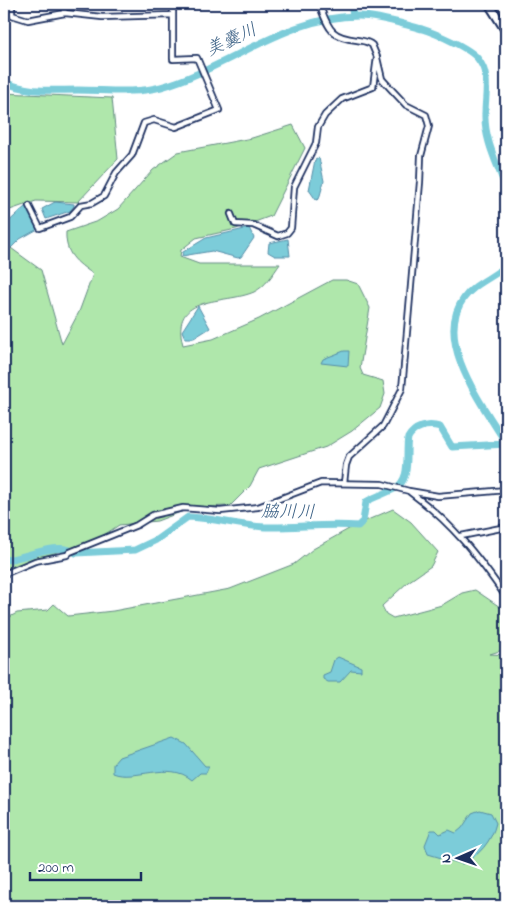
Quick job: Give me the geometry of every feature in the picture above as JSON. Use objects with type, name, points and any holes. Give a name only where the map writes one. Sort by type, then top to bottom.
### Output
[{"type":"main road","points":[[489,4],[506,31]]},
{"type":"street","points":[[12,4],[12,15],[28,20],[65,13],[102,17],[173,15]]},
{"type":"street","points":[[62,4],[65,13]]},
{"type":"street","points":[[29,206],[40,228],[70,217],[81,205],[92,204],[104,196],[116,173],[132,156],[144,123],[154,120],[176,127],[219,110],[197,58],[173,59],[173,4]]},
{"type":"street","points":[[319,4],[326,23],[341,38],[369,42],[376,52],[382,79],[406,106],[426,115],[429,126],[421,156],[402,389],[383,426],[350,457],[346,465],[344,483]]},
{"type":"street","points":[[231,214],[235,224],[253,225],[278,236],[287,233],[290,228],[294,186],[316,143],[318,127],[325,116],[342,99],[373,87],[377,58]]},
{"type":"street","points":[[4,574],[35,561],[67,556],[70,552],[137,525],[153,515],[183,508],[220,511],[258,507],[313,484],[386,485],[409,492],[438,496],[506,490]]},
{"type":"street","points":[[409,492],[430,506],[461,536],[478,555],[506,597]]},
{"type":"street","points":[[461,536],[506,526]]},
{"type":"green space","points":[[4,93],[112,98],[118,159],[78,202],[36,201],[4,212]]},
{"type":"green space","points":[[293,125],[305,148],[271,216],[236,229],[196,238],[181,250],[180,257],[199,264],[280,264],[266,283],[254,292],[202,304],[191,309],[184,317],[181,328],[183,345],[213,339],[259,319],[332,280],[346,280],[358,284],[370,308],[360,368],[363,375],[383,381],[385,394],[380,408],[352,431],[326,447],[259,469],[250,486],[230,506],[194,507],[157,521],[119,525],[95,541],[47,555],[19,568],[4,571],[4,243],[41,270],[62,344],[79,312],[93,274],[73,257],[67,246],[66,232],[98,221],[118,209],[153,170],[178,152],[252,138]]},
{"type":"green space","points":[[393,509],[411,522],[438,552],[431,566],[408,582],[382,606],[386,614],[393,618],[442,605],[462,593],[475,590],[506,611],[506,649],[490,654],[506,655],[506,906],[4,906],[4,612],[6,613],[6,619],[17,613],[48,610],[54,604],[68,616],[113,611],[230,589],[294,564],[313,549],[356,525]]},
{"type":"water","points":[[319,158],[324,181],[319,199],[316,200],[309,190],[315,160]]},
{"type":"water","points":[[55,202],[74,204],[74,206],[70,211],[46,219],[42,209]]},
{"type":"water","points":[[27,205],[38,229],[20,239],[11,248],[4,246],[4,226]]},
{"type":"water","points":[[249,228],[254,238],[241,257],[238,258],[212,251],[182,256],[183,252],[206,238]]},
{"type":"water","points":[[288,239],[290,256],[275,256],[268,252],[269,243]]},
{"type":"water","points":[[198,306],[210,328],[194,338],[185,338],[182,331]]},
{"type":"water","points":[[349,351],[348,366],[321,363],[323,359]]},
{"type":"water","points":[[338,657],[361,667],[361,671],[351,670],[340,682],[328,682],[323,679],[323,675],[330,672],[334,660]]},
{"type":"water","points":[[174,738],[186,744],[205,766],[209,766],[206,773],[200,773],[192,780],[183,774],[162,771],[131,775],[113,773],[113,764],[119,757]]},
{"type":"water","points":[[480,810],[491,813],[496,823],[488,842],[479,853],[462,864],[428,854],[425,845],[431,830],[436,830],[440,834],[449,830],[456,833],[462,828],[472,813]]},
{"type":"waterway","points":[[351,4],[353,16]]},
{"type":"waterway","name":"美嚢川","points":[[4,82],[22,88],[41,90],[120,91],[151,89],[210,68],[258,44],[306,24],[332,18],[359,16],[382,19],[435,34],[460,46],[478,59],[486,78],[485,124],[492,152],[506,189]]},
{"type":"waterway","name":"美嚢川","points":[[506,266],[478,284],[464,298],[456,315],[454,333],[457,353],[465,373],[506,443]]},
{"type":"waterway","name":"脇川川","points":[[4,560],[60,548],[76,553],[135,550],[156,540],[188,517],[265,527],[358,526],[363,521],[366,502],[400,485],[406,473],[408,438],[417,429],[430,425],[440,427],[452,447],[506,444]]}]
